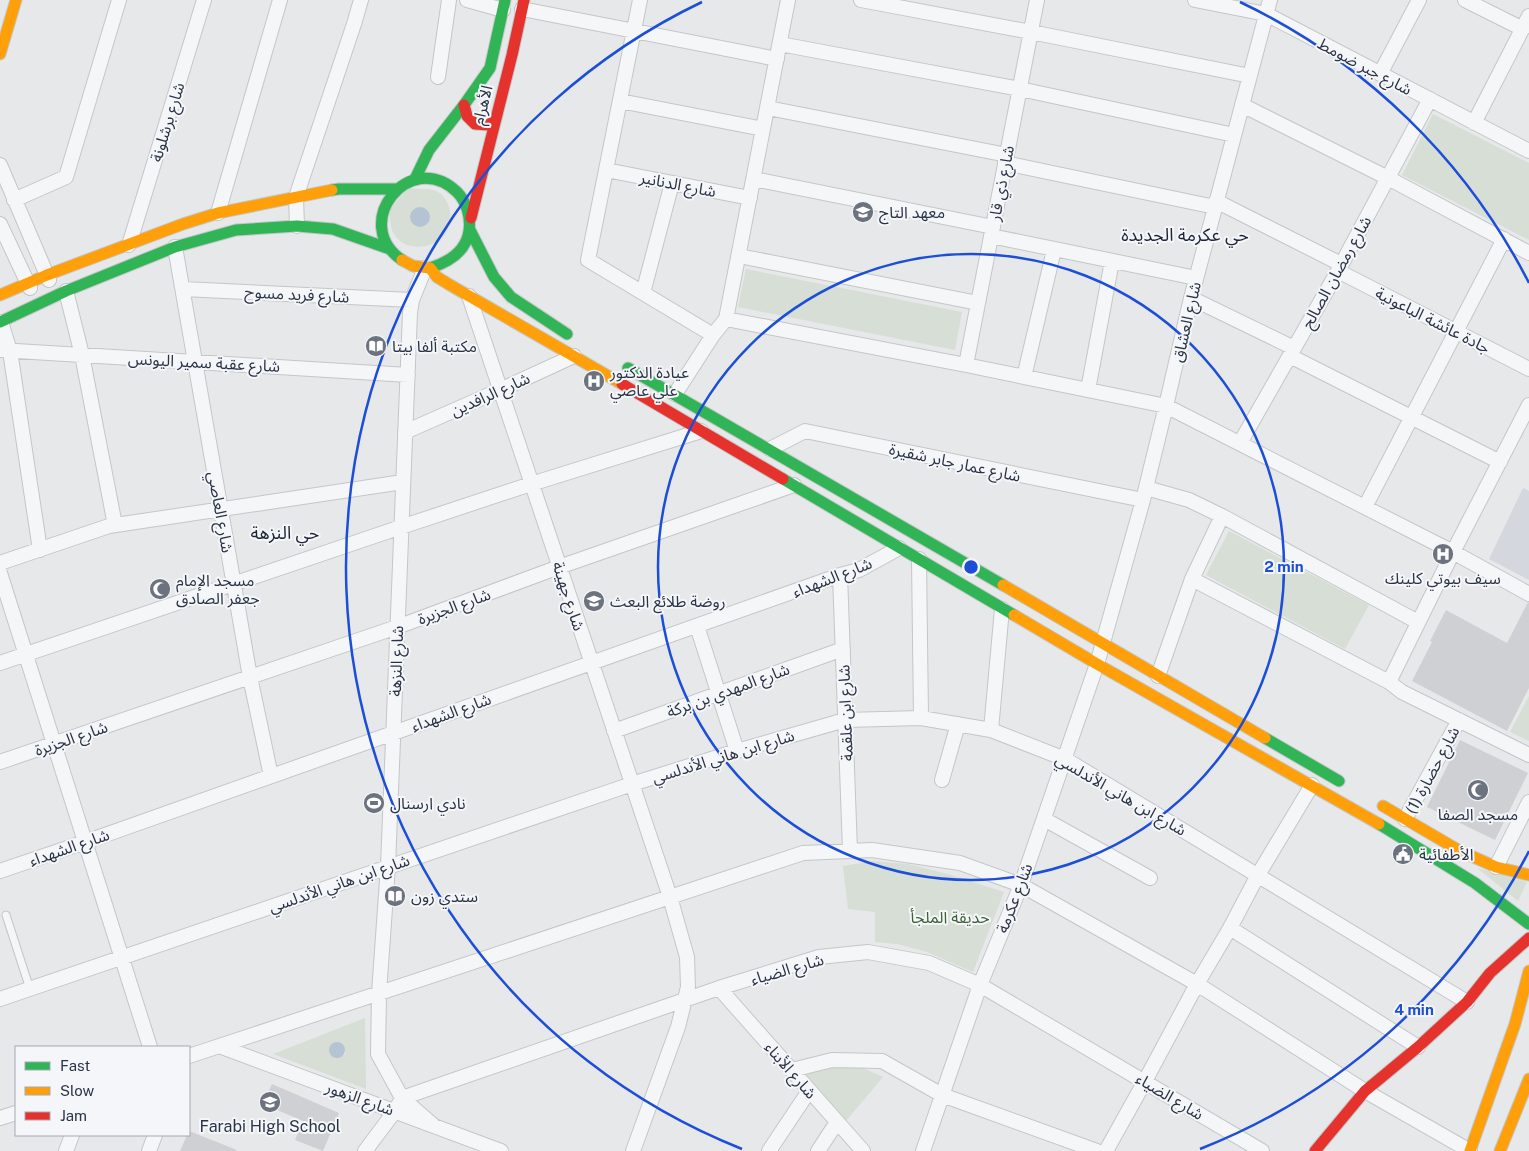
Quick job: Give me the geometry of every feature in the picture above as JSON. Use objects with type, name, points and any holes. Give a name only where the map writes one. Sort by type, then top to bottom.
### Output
[{"type":"main road","points":[[0,54],[16,0]]},
{"type":"main road","name":"الأهرام","points":[[471,218],[476,190],[523,4]]},
{"type":"main road","name":"الأهرام","points":[[416,179],[429,150],[490,68],[504,5]]},
{"type":"main road","points":[[464,105],[467,116],[475,124],[489,125],[495,120]]},
{"type":"main road","points":[[0,295],[47,275],[183,224],[218,213],[339,189],[397,188],[416,179],[434,179],[452,186],[465,200],[471,218],[470,230],[466,244],[457,256],[444,264],[428,268],[412,265],[399,259],[390,249],[382,234],[381,217],[386,202],[397,188]]},
{"type":"main road","points":[[0,322],[61,294],[175,247],[236,230],[297,226],[333,229],[390,249]]},
{"type":"main road","points":[[470,230],[494,277],[511,297],[577,340]]},
{"type":"main road","points":[[428,268],[437,276],[469,296],[794,485],[1002,609],[1396,834],[1475,883],[1529,924]]},
{"type":"main road","points":[[618,362],[1346,785]]},
{"type":"main road","points":[[1371,800],[1460,851],[1496,867],[1529,875]]},
{"type":"main road","points":[[1315,1151],[1365,1091],[1418,1047],[1467,1002],[1490,973],[1529,938]]},
{"type":"main road","points":[[1470,1151],[1515,1024],[1529,971]]},
{"type":"main road","points":[[1500,1151],[1529,1079]]},
{"type":"street","points":[[14,200],[66,177],[119,0]]},
{"type":"street","name":"شارع برشلونة","points":[[129,245],[204,0]]},
{"type":"street","points":[[218,213],[280,0]]},
{"type":"street","points":[[297,226],[296,197],[361,0]]},
{"type":"street","points":[[438,77],[449,0]]},
{"type":"street","points":[[467,0],[504,5]]},
{"type":"street","points":[[640,0],[588,260],[713,335]]},
{"type":"street","points":[[675,394],[713,335],[726,319],[788,0]]},
{"type":"street","points":[[861,0],[1250,76]]},
{"type":"street","name":"شارع ذي قار","points":[[966,365],[1037,0]]},
{"type":"street","name":"شارع جبر ضومط","points":[[1195,0],[1266,14],[1529,151]]},
{"type":"street","name":"شارع العشاق","points":[[1102,644],[1144,494],[1196,278],[1270,0]]},
{"type":"street","points":[[1380,74],[1418,0]]},
{"type":"street","points":[[1465,0],[1522,29]]},
{"type":"street","points":[[523,4],[633,31],[777,59]]},
{"type":"street","points":[[1474,123],[1529,16]]},
{"type":"street","points":[[780,44],[1020,89],[1234,135]]},
{"type":"street","name":"شارع رمضان الصالح","points":[[1240,443],[1340,268],[1430,99]]},
{"type":"street","points":[[620,101],[763,129]]},
{"type":"street","points":[[1242,105],[1388,178],[1529,253]]},
{"type":"street","name":"جادة عائشة الباعونية","points":[[768,108],[1215,204],[1340,268],[1529,370]]},
{"type":"street","points":[[0,165],[47,275],[61,294],[82,355],[115,525]]},
{"type":"street","name":"شارع الدنانير","points":[[606,170],[750,198]]},
{"type":"street","points":[[754,179],[992,232],[1054,250],[1196,278]]},
{"type":"street","points":[[643,293],[672,183]]},
{"type":"street","points":[[0,224],[38,304]]},
{"type":"street","points":[[1365,507],[1413,418],[1504,239]]},
{"type":"street","name":"شارع العاصي","points":[[175,247],[250,677],[271,776]]},
{"type":"street","points":[[1024,377],[1054,250]]},
{"type":"street","points":[[738,256],[978,302]]},
{"type":"street","points":[[1088,390],[1112,261]]},
{"type":"street","name":"شارع النزهة","points":[[428,268],[412,300],[410,313],[388,866],[379,993],[378,1054],[402,1098],[433,1126]]},
{"type":"street","name":"شارع فريد مسوح","points":[[183,289],[412,300]]},
{"type":"street","name":"شارع جهينة","points":[[469,296],[670,897],[687,957],[688,987],[678,1027],[633,1151]]},
{"type":"street","points":[[1191,298],[1413,418],[1500,462]]},
{"type":"street","points":[[726,319],[1166,406],[1453,552],[1529,594]]},
{"type":"street","points":[[0,322],[40,550]]},
{"type":"street","name":"شارع عقبة سمير اليونس","points":[[5,351],[408,375]]},
{"type":"street","name":"شارع الرافدين","points":[[405,432],[574,356]]},
{"type":"street","points":[[1388,682],[1529,405]]},
{"type":"street","points":[[0,663],[401,527],[701,431]]},
{"type":"street","name":"شارع عمار جابر شقيرة","points":[[770,449],[805,431],[1144,494],[1189,500],[1418,622]]},
{"type":"street","points":[[0,564],[115,525],[402,482]]},
{"type":"street","name":"شارع الجزيرة","points":[[0,762],[397,627],[559,567],[794,485]]},
{"type":"street","points":[[1158,676],[1192,579],[1222,516]]},
{"type":"street","name":"شارع الشهداء","points":[[0,871],[840,575],[859,570],[899,548]]},
{"type":"street","points":[[919,560],[921,718]]},
{"type":"street","points":[[0,573],[150,1046]]},
{"type":"street","name":"شارع ابن علقمة","points":[[840,575],[850,851]]},
{"type":"street","points":[[1192,579],[1388,682],[1402,692],[1529,755]]},
{"type":"street","points":[[991,730],[1002,609]]},
{"type":"street","points":[[696,626],[737,751]]},
{"type":"street","name":"شارع عكرمة","points":[[923,1151],[980,985],[1021,885],[1097,664],[1102,644]]},
{"type":"street","name":"شارع المهدي بن بركة","points":[[614,731],[843,649]]},
{"type":"street","name":"شارع ابن هاني الأندلسي","points":[[0,999],[388,866],[632,784],[737,751],[845,720],[921,718],[991,730],[1065,759],[1467,1002]]},
{"type":"street","name":"شارع حضارة (1)","points":[[1405,819],[1459,720]]},
{"type":"street","points":[[942,780],[958,724]]},
{"type":"street","points":[[1106,1151],[1258,874],[1312,785]]},
{"type":"street","points":[[1496,867],[1529,802]]},
{"type":"street","points":[[1044,819],[1150,878]]},
{"type":"street","points":[[190,1056],[803,853],[872,850],[960,863],[1021,885],[1197,984],[1365,1091],[1470,1151]]},
{"type":"street","points":[[1230,928],[1418,1047]]},
{"type":"street","name":"شارع الضياء","points":[[402,1098],[720,988],[819,957],[868,952],[929,963],[980,985],[1262,1151]]},
{"type":"street","name":"شارع الأبناء","points":[[720,988],[862,1151]]},
{"type":"street","name":"شارع الزهور","points":[[219,1046],[501,1151]]},
{"type":"street","points":[[792,1070],[832,1060],[882,1061],[942,1095],[1097,1151]]},
{"type":"street","points":[[769,1151],[809,1091]]},
{"type":"street","points":[[365,1151],[396,1111],[402,1098]]},
{"type":"street","points":[[0,1118],[15,1113]]},
{"type":"street","points":[[818,1151],[837,1122]]},
{"type":"street","points":[[66,1151],[72,1136]]},
{"type":"street","points":[[149,1151],[155,1136]]},
{"type":"lane","points":[[6,915],[30,989]]},
{"type":"shaded area","points":[[1523,488],[1529,491],[1529,580],[1489,559]]},
{"type":"green space","points":[[1433,114],[1529,163],[1529,240],[1402,175]]},
{"type":"green space","points":[[408,188],[428,189],[440,193],[449,206],[450,224],[445,234],[427,246],[407,245],[398,239],[392,230],[389,211]]},
{"type":"green space","points":[[746,269],[962,312],[955,350],[738,307]]},
{"type":"green space","points":[[1229,531],[1369,605],[1345,649],[1206,575]]},
{"type":"green space","points":[[1529,696],[1529,741],[1510,732]]},
{"type":"green space","name":"حديقة الملجأ","points":[[873,861],[908,864],[1004,892],[973,972],[927,952],[897,944],[875,942],[875,912],[848,909],[843,866]]},
{"type":"green space","points":[[1477,868],[1527,882],[1518,901]]},
{"type":"green space","points":[[365,1018],[366,1089],[273,1054]],"holes":[[[337,1042],[345,1049],[345,1054],[336,1058],[331,1055],[330,1048],[332,1044]]]},
{"type":"green space","points":[[833,1066],[861,1067],[883,1077],[845,1122],[805,1074]]},
{"type":"water","points":[[416,207],[424,207],[430,213],[430,221],[424,227],[416,227],[410,221],[410,213]]},
{"type":"water","points":[[337,1042],[343,1044],[345,1050],[343,1056],[337,1058],[331,1056],[329,1050],[331,1044]]},
{"type":"building","points":[[1528,602],[1529,688],[1507,731],[1412,681],[1446,610],[1507,643]]},
{"type":"building","name":"مسجد الصفا","points":[[1460,740],[1528,773],[1495,840],[1427,807]]},
{"type":"building","points":[[272,1084],[339,1113],[323,1151],[295,1140],[303,1121],[263,1104]]},
{"type":"building","points":[[190,1131],[237,1150],[236,1151],[180,1151],[187,1136],[190,1136]]},
{"type":"traffic: fast","points":[[415,179],[429,150],[490,68],[505,0]]},
{"type":"traffic: fast","points":[[402,260],[387,245],[382,228],[384,211],[392,196],[405,184],[421,179],[439,181],[457,192],[463,200],[469,216],[469,231],[464,245],[456,255],[444,263],[430,268]]},
{"type":"traffic: fast","points":[[332,190],[397,189]]},
{"type":"traffic: fast","points":[[0,322],[66,291],[175,247],[236,230],[297,226],[333,229],[390,249]]},
{"type":"traffic: fast","points":[[470,230],[494,277],[511,297],[567,334]]},
{"type":"traffic: fast","points":[[628,368],[1003,585]]},
{"type":"traffic: fast","points":[[783,479],[1014,615]]},
{"type":"traffic: fast","points":[[1265,738],[1339,781]]},
{"type":"traffic: fast","points":[[1379,824],[1475,883],[1529,924]]},
{"type":"traffic: slow","points":[[0,54],[16,0]]},
{"type":"traffic: slow","points":[[0,295],[47,275],[183,224],[218,213],[332,190]]},
{"type":"traffic: slow","points":[[402,260],[413,266],[430,268],[437,277],[450,285],[622,384]]},
{"type":"traffic: slow","points":[[1003,585],[1265,738]]},
{"type":"traffic: slow","points":[[1014,615],[1379,824]]},
{"type":"traffic: slow","points":[[1383,806],[1460,851],[1496,867],[1529,875]]},
{"type":"traffic: slow","points":[[1470,1151],[1515,1024],[1529,971]]},
{"type":"traffic: slow","points":[[1500,1151],[1529,1079]]},
{"type":"traffic: jam","points":[[471,218],[524,0]]},
{"type":"traffic: jam","points":[[464,105],[467,116],[475,124],[489,125],[495,120]]},
{"type":"traffic: jam","points":[[622,384],[783,479]]},
{"type":"traffic: jam","points":[[1315,1151],[1365,1091],[1418,1047],[1467,1002],[1490,973],[1529,938]]},
{"type":"place","name":"معهد التاج","points":[[863,212]]},
{"type":"place","name":"مكتبة ألفا بيتا","points":[[376,346]]},
{"type":"place","name":"عيادة الدكتور علي عاصي","points":[[594,381]]},
{"type":"place","name":"سيف بيوتي كلينك","points":[[1443,554]]},
{"type":"place","name":"مسجد الإمام جعفر الصادق","points":[[160,589]]},
{"type":"place","name":"روضة طلائع البعث","points":[[594,601]]},
{"type":"place","name":"مسجد الصفا","points":[[1478,790]]},
{"type":"place","name":"نادي ارسنال","points":[[374,803]]},
{"type":"place","name":"الأطفائية","points":[[1403,854]]},
{"type":"place","name":"ستدي زون","points":[[395,896]]},
{"type":"place","name":"Farabi High School","points":[[270,1102]]},
{"type":"district","name":"حي عكرمة الجديدة","points":[[1185,235]]},
{"type":"district","name":"حي النزهة","points":[[285,533]]}]
